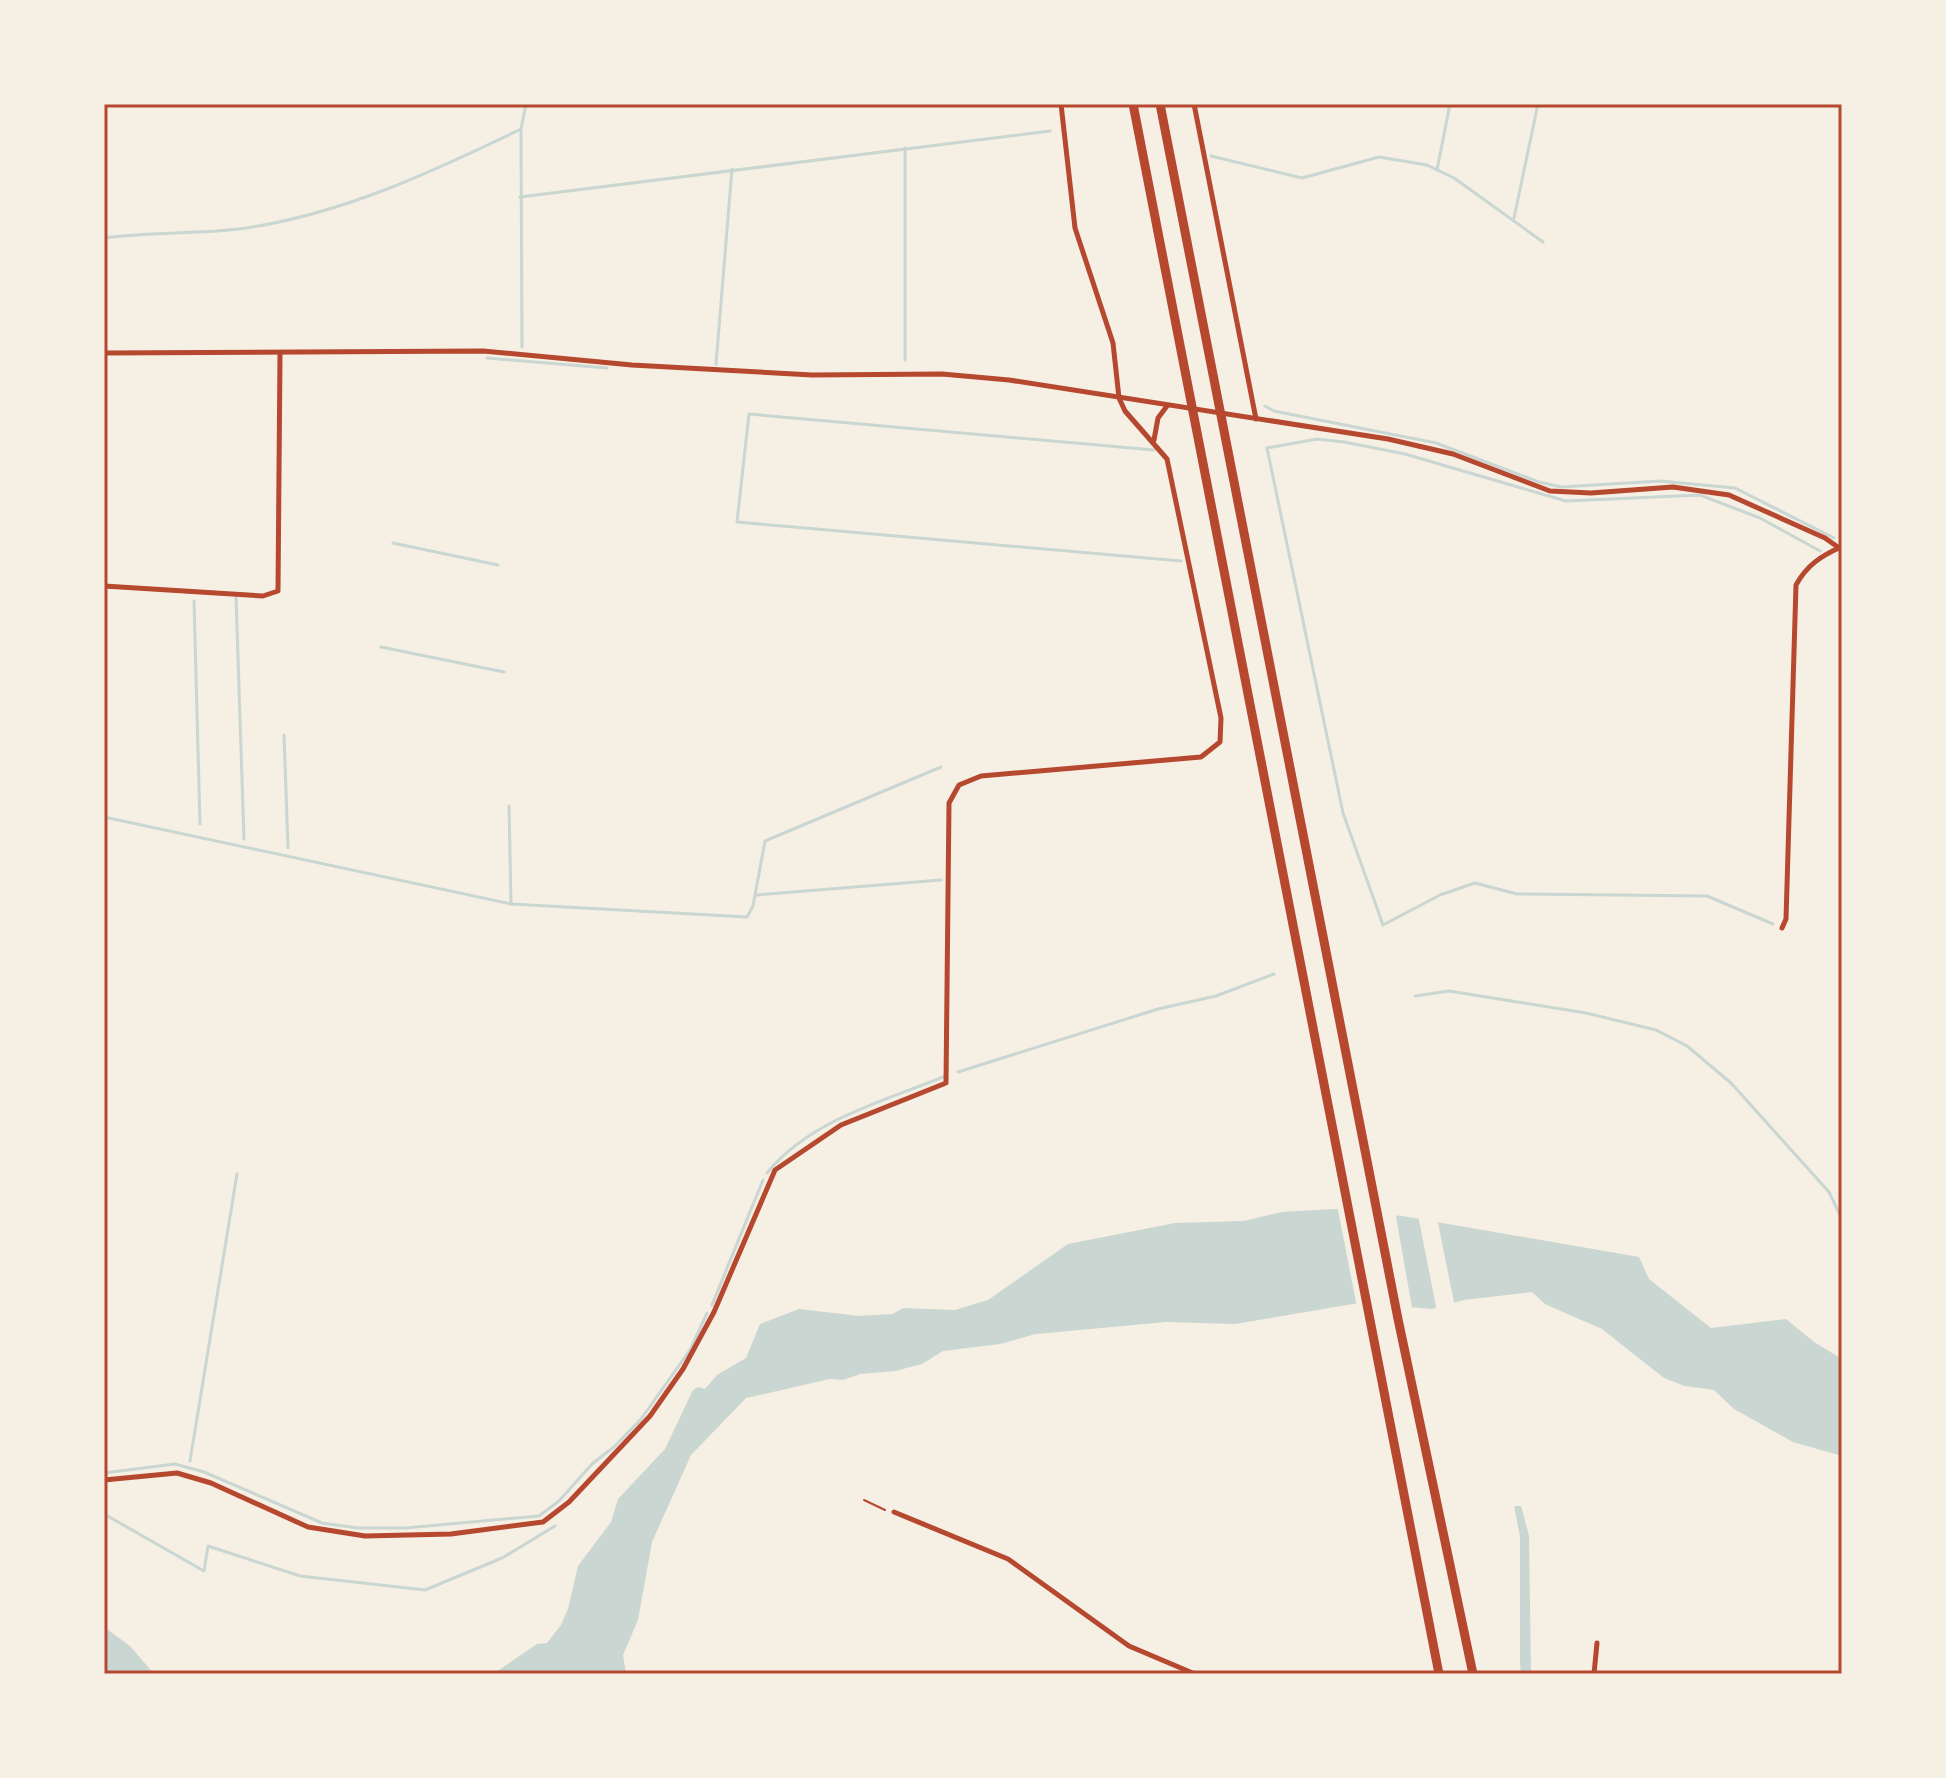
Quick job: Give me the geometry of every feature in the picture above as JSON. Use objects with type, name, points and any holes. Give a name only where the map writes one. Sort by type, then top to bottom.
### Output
[{"type":"highway","points":[[1133,104],[1439,1674]]},
{"type":"highway","points":[[1160,104],[1398,1319],[1473,1674]]},
{"type":"street","points":[[104,1480],[177,1473],[211,1483],[308,1527],[365,1536],[451,1534],[543,1522],[569,1502],[650,1416],[683,1369],[714,1312],[775,1170],[841,1125],[946,1083],[949,803],[959,785],[981,776],[1201,757],[1220,742],[1221,718],[1167,459],[1125,411],[1119,398],[1113,343],[1075,228],[1061,104]]},
{"type":"street","points":[[1194,104],[1256,419]]},
{"type":"street","points":[[104,353],[483,351],[750,372],[942,374],[1388,439],[1453,454],[1550,491],[1569,494],[1673,487],[1705,489],[1751,502],[1841,548]]},
{"type":"street","points":[[104,586],[263,596],[278,591],[280,354]]},
{"type":"street","points":[[1154,441],[1158,418],[1168,405]]},
{"type":"street","points":[[1782,928],[1786,919],[1796,585],[1803,571],[1821,556],[1841,548]]},
{"type":"street","points":[[894,1512],[1008,1559],[1129,1646],[1195,1674]]},
{"type":"street","points":[[1594,1674],[1597,1643]]},
{"type":"path","points":[[864,1500],[894,1512]]},
{"type":"shaded area","points":[[1334,1209],[1402,1216],[1639,1257],[1649,1279],[1711,1328],[1786,1319],[1814,1342],[1842,1359],[1842,1456],[1793,1442],[1734,1409],[1714,1390],[1685,1386],[1664,1378],[1602,1329],[1545,1304],[1532,1292],[1464,1300],[1432,1309],[1359,1303],[1235,1324],[1166,1322],[1036,1334],[1000,1344],[943,1351],[922,1364],[895,1371],[860,1374],[843,1380],[830,1379],[746,1398],[691,1455],[652,1542],[638,1620],[623,1655],[626,1674],[493,1674],[537,1644],[547,1643],[561,1625],[578,1566],[611,1522],[618,1499],[665,1449],[693,1390],[698,1387],[705,1389],[717,1375],[746,1358],[760,1324],[799,1309],[859,1316],[893,1314],[903,1308],[955,1310],[988,1300],[1068,1244],[1175,1223],[1244,1221],[1282,1212]]},
{"type":"shaded area","points":[[1514,1506],[1521,1506],[1529,1536],[1531,1674],[1521,1674],[1520,1536]]},
{"type":"shaded area","points":[[104,1627],[130,1646],[154,1674],[104,1674]]},
{"type":"pier","points":[[1337,1205],[1395,1211],[1413,1313],[1357,1307]]},
{"type":"pier","points":[[1418,1215],[1437,1218],[1455,1307],[1437,1312]]},
{"type":"waterway","points":[[104,238],[239,229],[276,223],[348,203],[419,176],[521,129],[526,104]]},
{"type":"waterway","points":[[1437,170],[1450,104]]},
{"type":"waterway","points":[[1514,218],[1538,104]]},
{"type":"waterway","points":[[521,131],[522,347]]},
{"type":"waterway","points":[[520,197],[1050,131]]},
{"type":"waterway","points":[[905,148],[905,360]]},
{"type":"waterway","points":[[1211,156],[1302,178],[1379,157],[1427,165],[1454,178],[1543,242]]},
{"type":"waterway","points":[[716,364],[732,169]]},
{"type":"waterway","points":[[487,358],[607,368]]},
{"type":"waterway","points":[[1265,406],[1274,411],[1436,443],[1539,482],[1561,487],[1660,481],[1735,488],[1834,538]]},
{"type":"waterway","points":[[1154,450],[749,414],[737,522],[1181,561]]},
{"type":"waterway","points":[[1773,924],[1707,896],[1517,894],[1475,883],[1440,895],[1383,925],[1343,813],[1267,448],[1317,439],[1344,442],[1405,454],[1566,501],[1700,495],[1760,518],[1820,551]]},
{"type":"waterway","points":[[393,543],[498,565]]},
{"type":"waterway","points":[[236,597],[244,839]]},
{"type":"waterway","points":[[194,601],[200,824]]},
{"type":"waterway","points":[[381,647],[504,672]]},
{"type":"waterway","points":[[284,735],[288,848]]},
{"type":"waterway","points":[[104,817],[511,904],[747,917],[753,906],[765,841],[941,767]]},
{"type":"waterway","points":[[509,806],[511,904]]},
{"type":"waterway","points":[[757,895],[941,880]]},
{"type":"waterway","points":[[958,1072],[1158,1009],[1216,996],[1274,974]]},
{"type":"waterway","points":[[1415,996],[1449,991],[1586,1013],[1656,1030],[1687,1046],[1731,1083],[1829,1192],[1842,1219]]},
{"type":"waterway","points":[[767,1173],[804,1139],[826,1126],[848,1114],[943,1077]]},
{"type":"waterway","points":[[190,1461],[237,1174]]},
{"type":"waterway","points":[[712,1305],[763,1180]]},
{"type":"waterway","points":[[104,1473],[175,1464],[204,1472],[322,1523],[358,1528],[405,1528],[539,1516],[559,1501],[592,1464],[641,1419],[690,1350],[707,1313]]},
{"type":"waterway","points":[[104,1514],[204,1571],[208,1546],[300,1576],[425,1590],[502,1558],[555,1526]]}]
